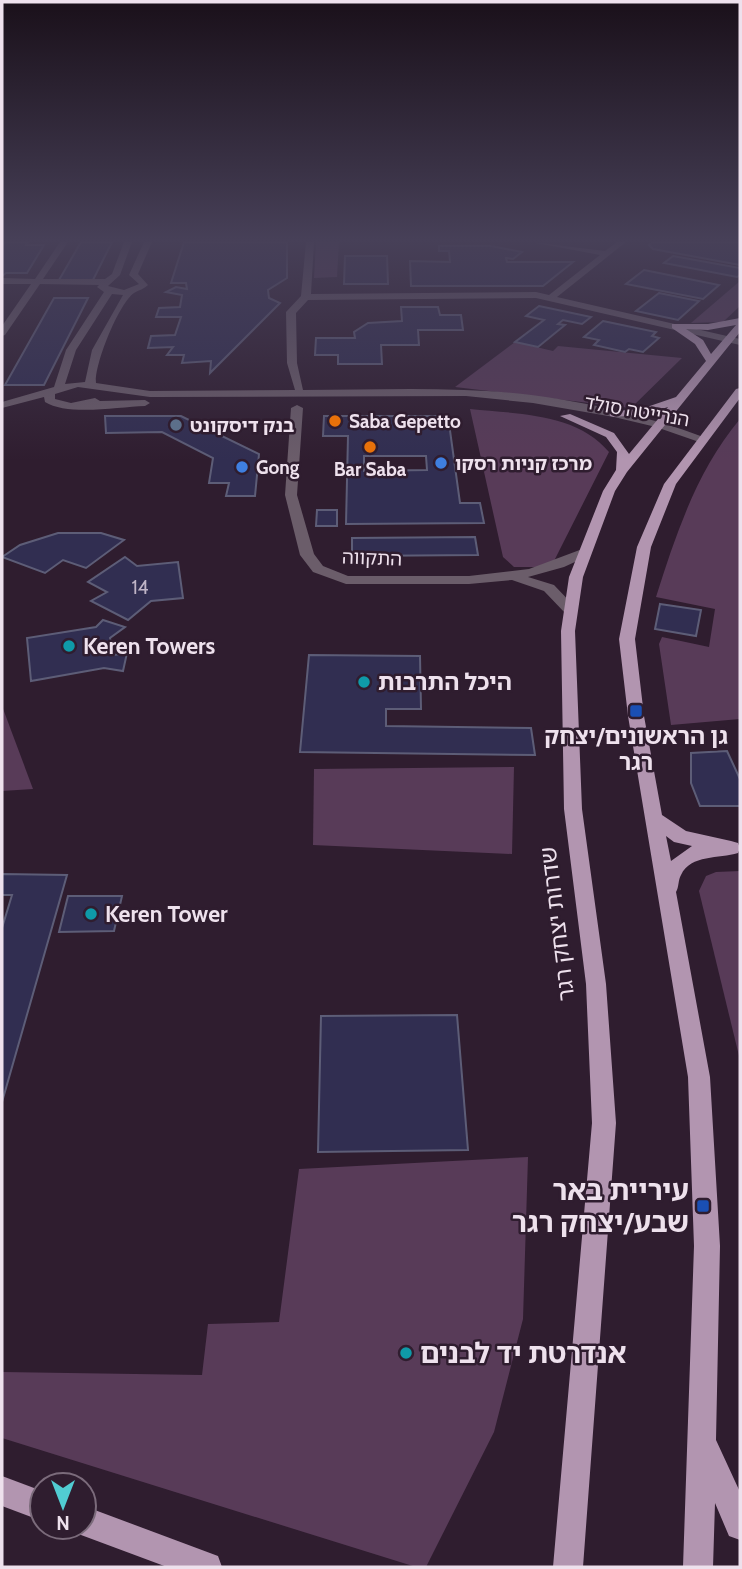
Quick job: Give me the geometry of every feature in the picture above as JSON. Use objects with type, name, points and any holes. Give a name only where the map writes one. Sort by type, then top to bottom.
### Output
[{"type":"main road","points":[[675,326],[708,327],[740,323]]},
{"type":"main road","name":"שדרות יצחק רגר","points":[[568,1567],[604,1123],[596,984],[573,808],[568,631],[576,577],[609,491],[622,470],[740,323]]},
{"type":"main road","points":[[675,326],[699,342],[711,362]]},
{"type":"main road","points":[[698,1567],[707,1246],[699,1077],[636,716],[627,639],[644,547],[670,484],[740,391]]},
{"type":"main road","points":[[614,414],[646,411],[680,399]]},
{"type":"main road","points":[[566,416],[610,435],[624,452],[622,470]]},
{"type":"main road","points":[[653,818],[681,837],[736,848]]},
{"type":"main road","points":[[668,898],[672,871],[695,852],[736,848]]},
{"type":"main road","points":[[702,1441],[740,1525]]},
{"type":"main road","points":[[2,1491],[28,1501]]},
{"type":"main road","points":[[98,1526],[207,1567]]},
{"type":"street","points":[[2,333],[14,315]]},
{"type":"street","points":[[59,405],[49,400],[59,374],[91,315]]},
{"type":"street","points":[[85,405],[101,397],[88,376],[94,356],[117,315]]},
{"type":"street","points":[[291,315],[292,363],[299,388]]},
{"type":"street","points":[[629,315],[740,342]]},
{"type":"street","name":"הנרייטה סולד","points":[[55,390],[95,386],[150,394],[466,393],[533,400],[614,414],[655,429]]},
{"type":"street","points":[[5,404],[55,390]]},
{"type":"street","name":"הנרייטה סולד","points":[[59,405],[452,401],[655,429],[702,440]]},
{"type":"street","points":[[2,413],[59,405]]},
{"type":"street","name":"התקווה","points":[[297,408],[290,495],[307,555],[318,569],[346,580],[511,577],[556,568],[585,552]]},
{"type":"street","name":"התקווה","points":[[511,577],[550,588],[571,611]]},
{"type":"shaded area","points":[[700,315],[730,315],[723,322],[691,323]]},
{"type":"shaded area","points":[[515,342],[553,351],[558,346],[682,358],[631,408],[455,387]]},
{"type":"shaded area","points":[[470,409],[527,415],[564,423],[596,439],[609,452],[553,563],[539,567],[514,567],[503,557]]},
{"type":"shaded area","points":[[740,419],[740,719],[671,725],[659,644],[662,637],[709,647],[715,609],[656,597],[689,504],[712,459]]},
{"type":"shaded area","points":[[2,706],[33,789],[2,791]]},
{"type":"shaded area","points":[[514,767],[512,854],[313,845],[314,769]]},
{"type":"shaded area","points":[[740,871],[740,1060],[699,891],[706,876],[716,872]]},
{"type":"shaded area","points":[[528,1157],[523,1319],[494,1432],[426,1567],[416,1567],[2,1438],[2,1372],[202,1375],[208,1324],[279,1322],[299,1169]]},
{"type":"building","points":[[44,315],[79,315],[44,385],[5,385]]},
{"type":"building","points":[[268,315],[210,373],[211,361],[182,363],[184,355],[167,355],[173,347],[148,348],[151,336],[175,335],[181,317],[156,317]]},
{"type":"building","points":[[402,315],[461,315],[463,330],[418,330],[419,345],[381,345],[382,364],[338,364],[338,355],[315,355],[316,338],[355,338],[354,332],[368,323],[402,321]]},
{"type":"building","points":[[656,315],[683,315],[678,320]]},
{"type":"building","points":[[526,316],[591,317],[582,324],[563,320],[558,324],[565,325],[538,347],[515,342],[544,320]]},
{"type":"building","points":[[603,321],[656,332],[652,336],[659,338],[643,352],[629,349],[625,352],[594,345],[599,340],[584,337]]},
{"type":"building","points":[[105,416],[181,416],[259,454],[255,496],[226,496],[229,483],[209,483],[213,458],[162,432],[106,433]]},
{"type":"building","name":"מרכז קניות רסקו","points":[[324,416],[448,416],[460,503],[480,503],[484,523],[346,524],[348,436],[323,436]],"holes":[[[364,456],[426,456],[427,470],[364,471]]]},
{"type":"building","points":[[317,510],[337,510],[337,526],[316,526]]},
{"type":"building","points":[[58,533],[101,533],[124,540],[86,568],[63,560],[45,573],[2,557],[20,545]]},
{"type":"building","points":[[475,537],[478,555],[352,556],[352,538]]},
{"type":"building","points":[[125,557],[137,566],[178,562],[183,598],[151,601],[128,620],[91,601],[107,592],[88,582]]},
{"type":"building","points":[[660,604],[701,610],[696,636],[655,629]]},
{"type":"building","name":"Keren Towers","points":[[103,620],[125,627],[110,638],[113,655],[127,653],[123,671],[104,668],[31,681],[27,638],[96,627]]},
{"type":"building","name":"היכל התרבות","points":[[309,655],[420,656],[421,709],[386,709],[386,726],[531,728],[535,755],[300,752]]},
{"type":"building","points":[[727,751],[740,779],[740,806],[700,806],[691,783],[691,753]]},
{"type":"building","points":[[2,874],[67,875],[2,1102],[2,928],[12,895],[2,895]]},
{"type":"building","name":"Keren Tower","points":[[68,896],[122,896],[114,931],[59,932]]},
{"type":"building","points":[[457,1015],[468,1150],[318,1152],[321,1016]]},
{"type":"place","name":"Saba Gepetto","points":[[335,421]]},
{"type":"place","name":"בנק דיסקונט","points":[[176,425]]},
{"type":"place","name":"Bar Saba","points":[[370,447]]},
{"type":"place","name":"מרכז קניות רסקו","points":[[441,463]]},
{"type":"place","name":"Gong","points":[[242,467]]},
{"type":"place","name":"Keren Towers","points":[[69,646]]},
{"type":"place","name":"היכל התרבות","points":[[364,682]]},
{"type":"place","name":"גן הראשונים/יצחק רגר","points":[[636,711]]},
{"type":"place","name":"Keren Tower","points":[[91,914]]},
{"type":"place","name":"עיריית באר שבע/יצחק רגר","points":[[703,1206]]},
{"type":"place","name":"אנדרטת יד לבנים","points":[[406,1353]]}]
